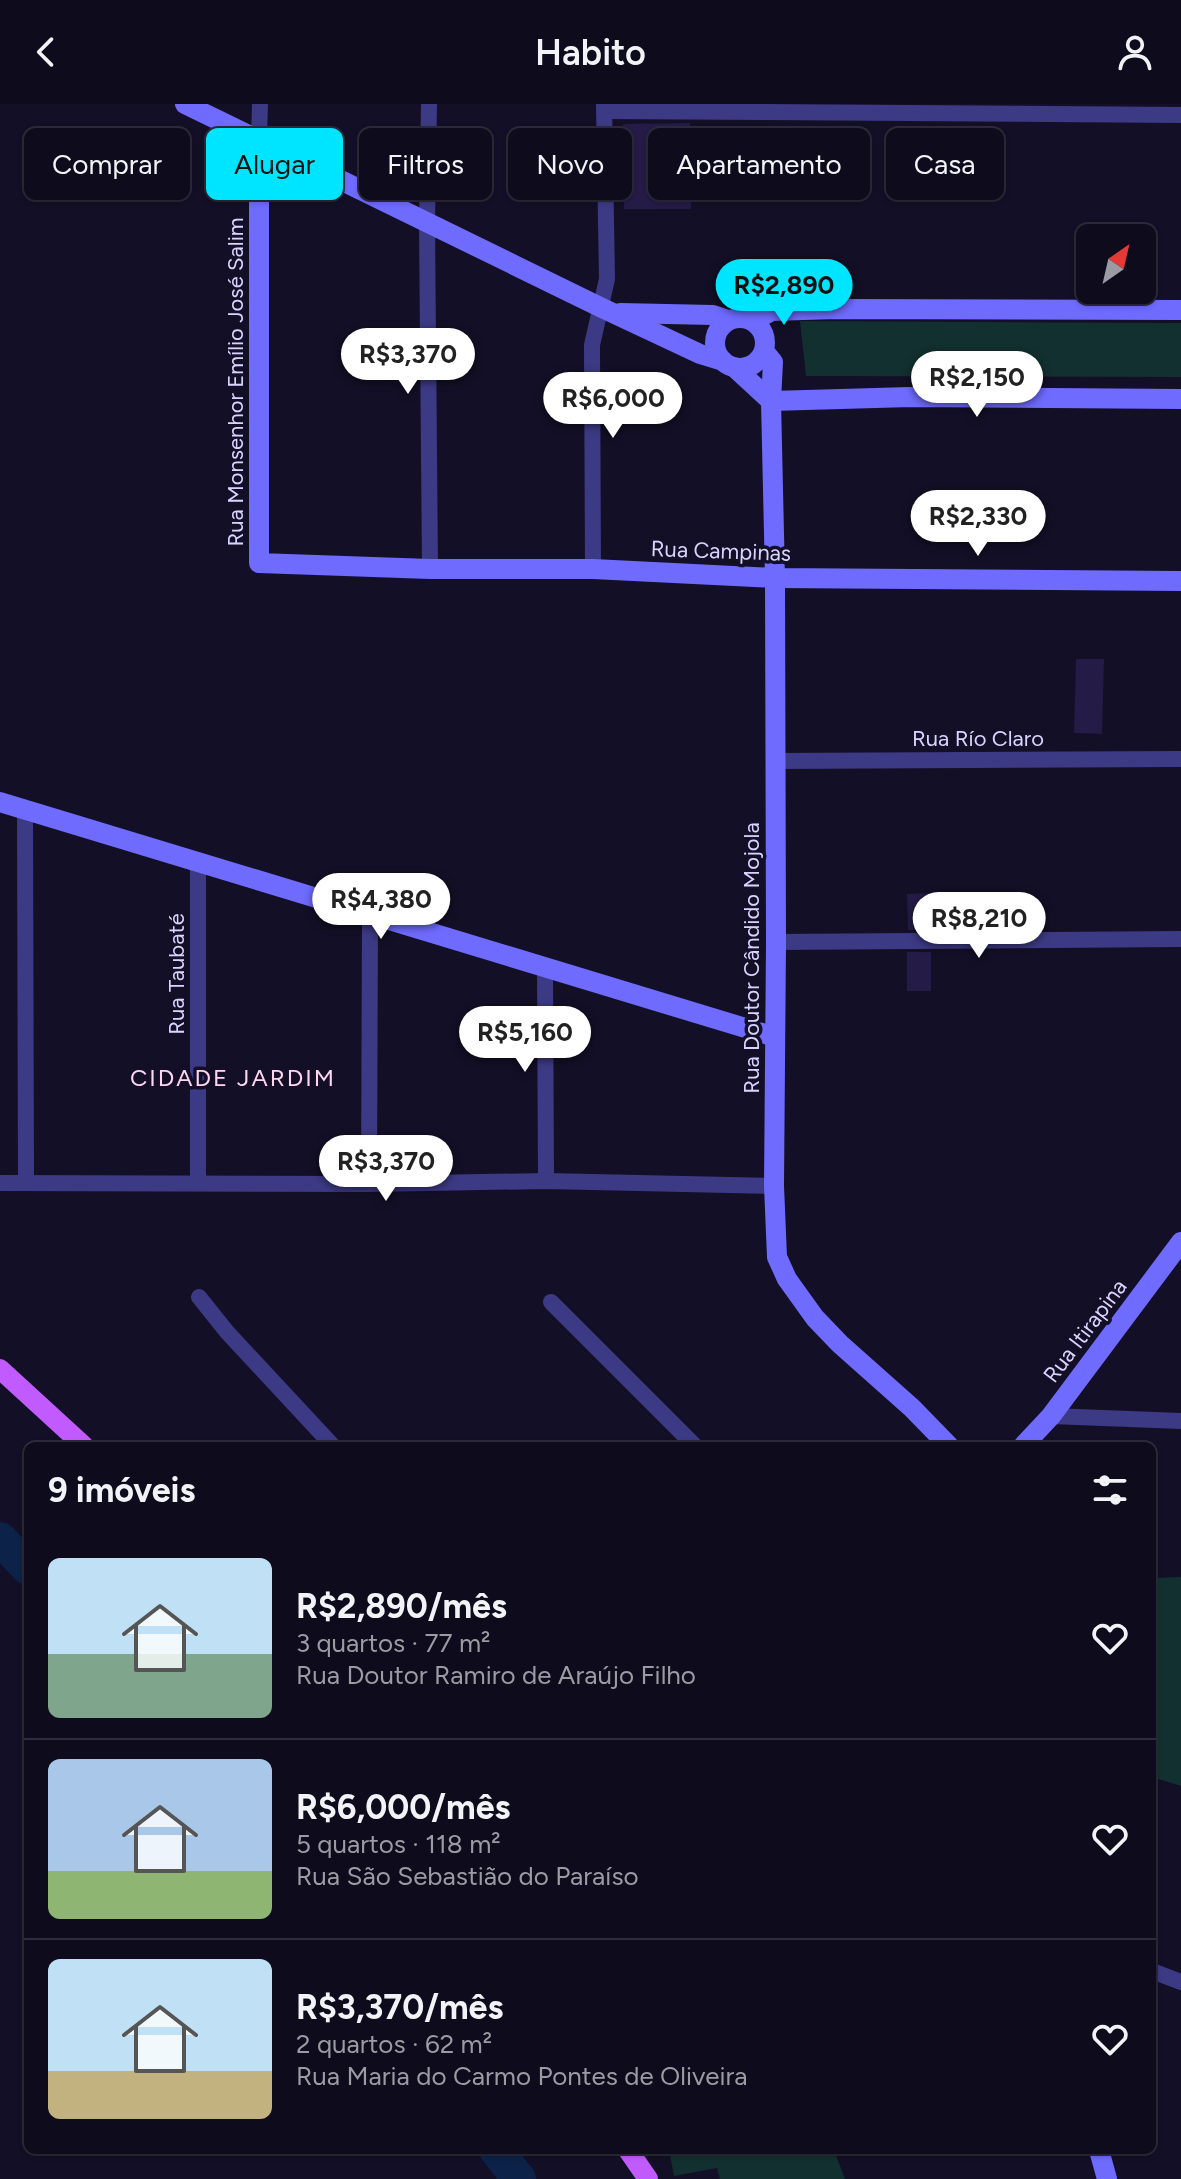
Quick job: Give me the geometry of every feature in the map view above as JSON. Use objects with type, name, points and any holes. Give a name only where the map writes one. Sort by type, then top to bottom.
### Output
[{"type":"main road","points":[[0,1369],[80,1442]]},
{"type":"main road","points":[[631,2154],[648,2179]]},
{"type":"street","points":[[185,104],[237,128]]},
{"type":"street","name":"Rua Monsenhor Emílio José Salim","points":[[259,128],[260,104]]},
{"type":"street","points":[[429,104],[430,569]]},
{"type":"street","points":[[593,569],[592,345],[608,310],[604,108],[1181,115]]},
{"type":"street","points":[[343,180],[700,354],[743,368],[756,362],[764,351]]},
{"type":"street","name":"Rua Monsenhor Emílio José Salim","points":[[259,200],[259,563]]},
{"type":"street","points":[[608,310],[713,315],[728,320],[741,317],[753,321],[772,311],[835,309],[1181,310]]},
{"type":"street","points":[[728,320],[717,331],[717,355],[771,401],[910,397],[1181,399]]},
{"type":"street","name":"Rua Doutor Cândido Mojola","points":[[753,321],[761,329],[765,340],[764,351],[773,362],[776,761],[774,1186],[777,1257],[802,1301],[840,1344],[945,1442]]},
{"type":"street","name":"Rua Campinas","points":[[259,563],[430,569],[593,569],[775,578],[1181,581]]},
{"type":"street","name":"Rua Río Claro","points":[[776,761],[1181,759]]},
{"type":"street","points":[[0,802],[775,1037]]},
{"type":"street","points":[[25,809],[26,1183]]},
{"type":"street","name":"Rua Taubaté","points":[[198,862],[198,1183]]},
{"type":"street","points":[[369,1184],[370,915]]},
{"type":"street","points":[[776,942],[1181,939]]},
{"type":"street","points":[[545,967],[546,1181]]},
{"type":"street","points":[[0,1183],[546,1181],[774,1186]]},
{"type":"street","name":"Rua Itirapina","points":[[1027,1442],[1051,1416],[1181,1242]]},
{"type":"street","points":[[199,1297],[227,1332],[329,1442]]},
{"type":"street","points":[[551,1302],[691,1442]]},
{"type":"street","points":[[1051,1416],[1181,1421]]},
{"type":"street","points":[[1156,1973],[1176,1981]]},
{"type":"street","points":[[1156,1982],[1176,1981]]},
{"type":"street","points":[[1100,2154],[1107,2179]]},
{"type":"green space","points":[[800,321],[1181,323],[1181,377],[806,376]]},
{"type":"green space","points":[[1181,1577],[1181,1786],[1156,1778],[1156,1578]]},
{"type":"green space","points":[[670,2154],[836,2154],[845,2179],[720,2179],[717,2168],[674,2176]]},
{"type":"building","points":[[690,123],[690,128],[648,128],[648,200],[691,200],[691,209],[624,209],[624,200],[632,200],[632,128],[623,128],[623,124]]},
{"type":"building","points":[[1076,659],[1104,659],[1102,734],[1074,733]]},
{"type":"building","points":[[930,893],[931,930],[908,930],[907,894]]},
{"type":"building","points":[[907,952],[931,952],[931,991],[907,991]]},
{"type":"waterway","points":[[0,1539],[24,1564]]},
{"type":"waterway","points":[[499,2154],[519,2179]]},
{"type":"district","name":"CIDADE JARDIM","points":[[233,1077]]}]
